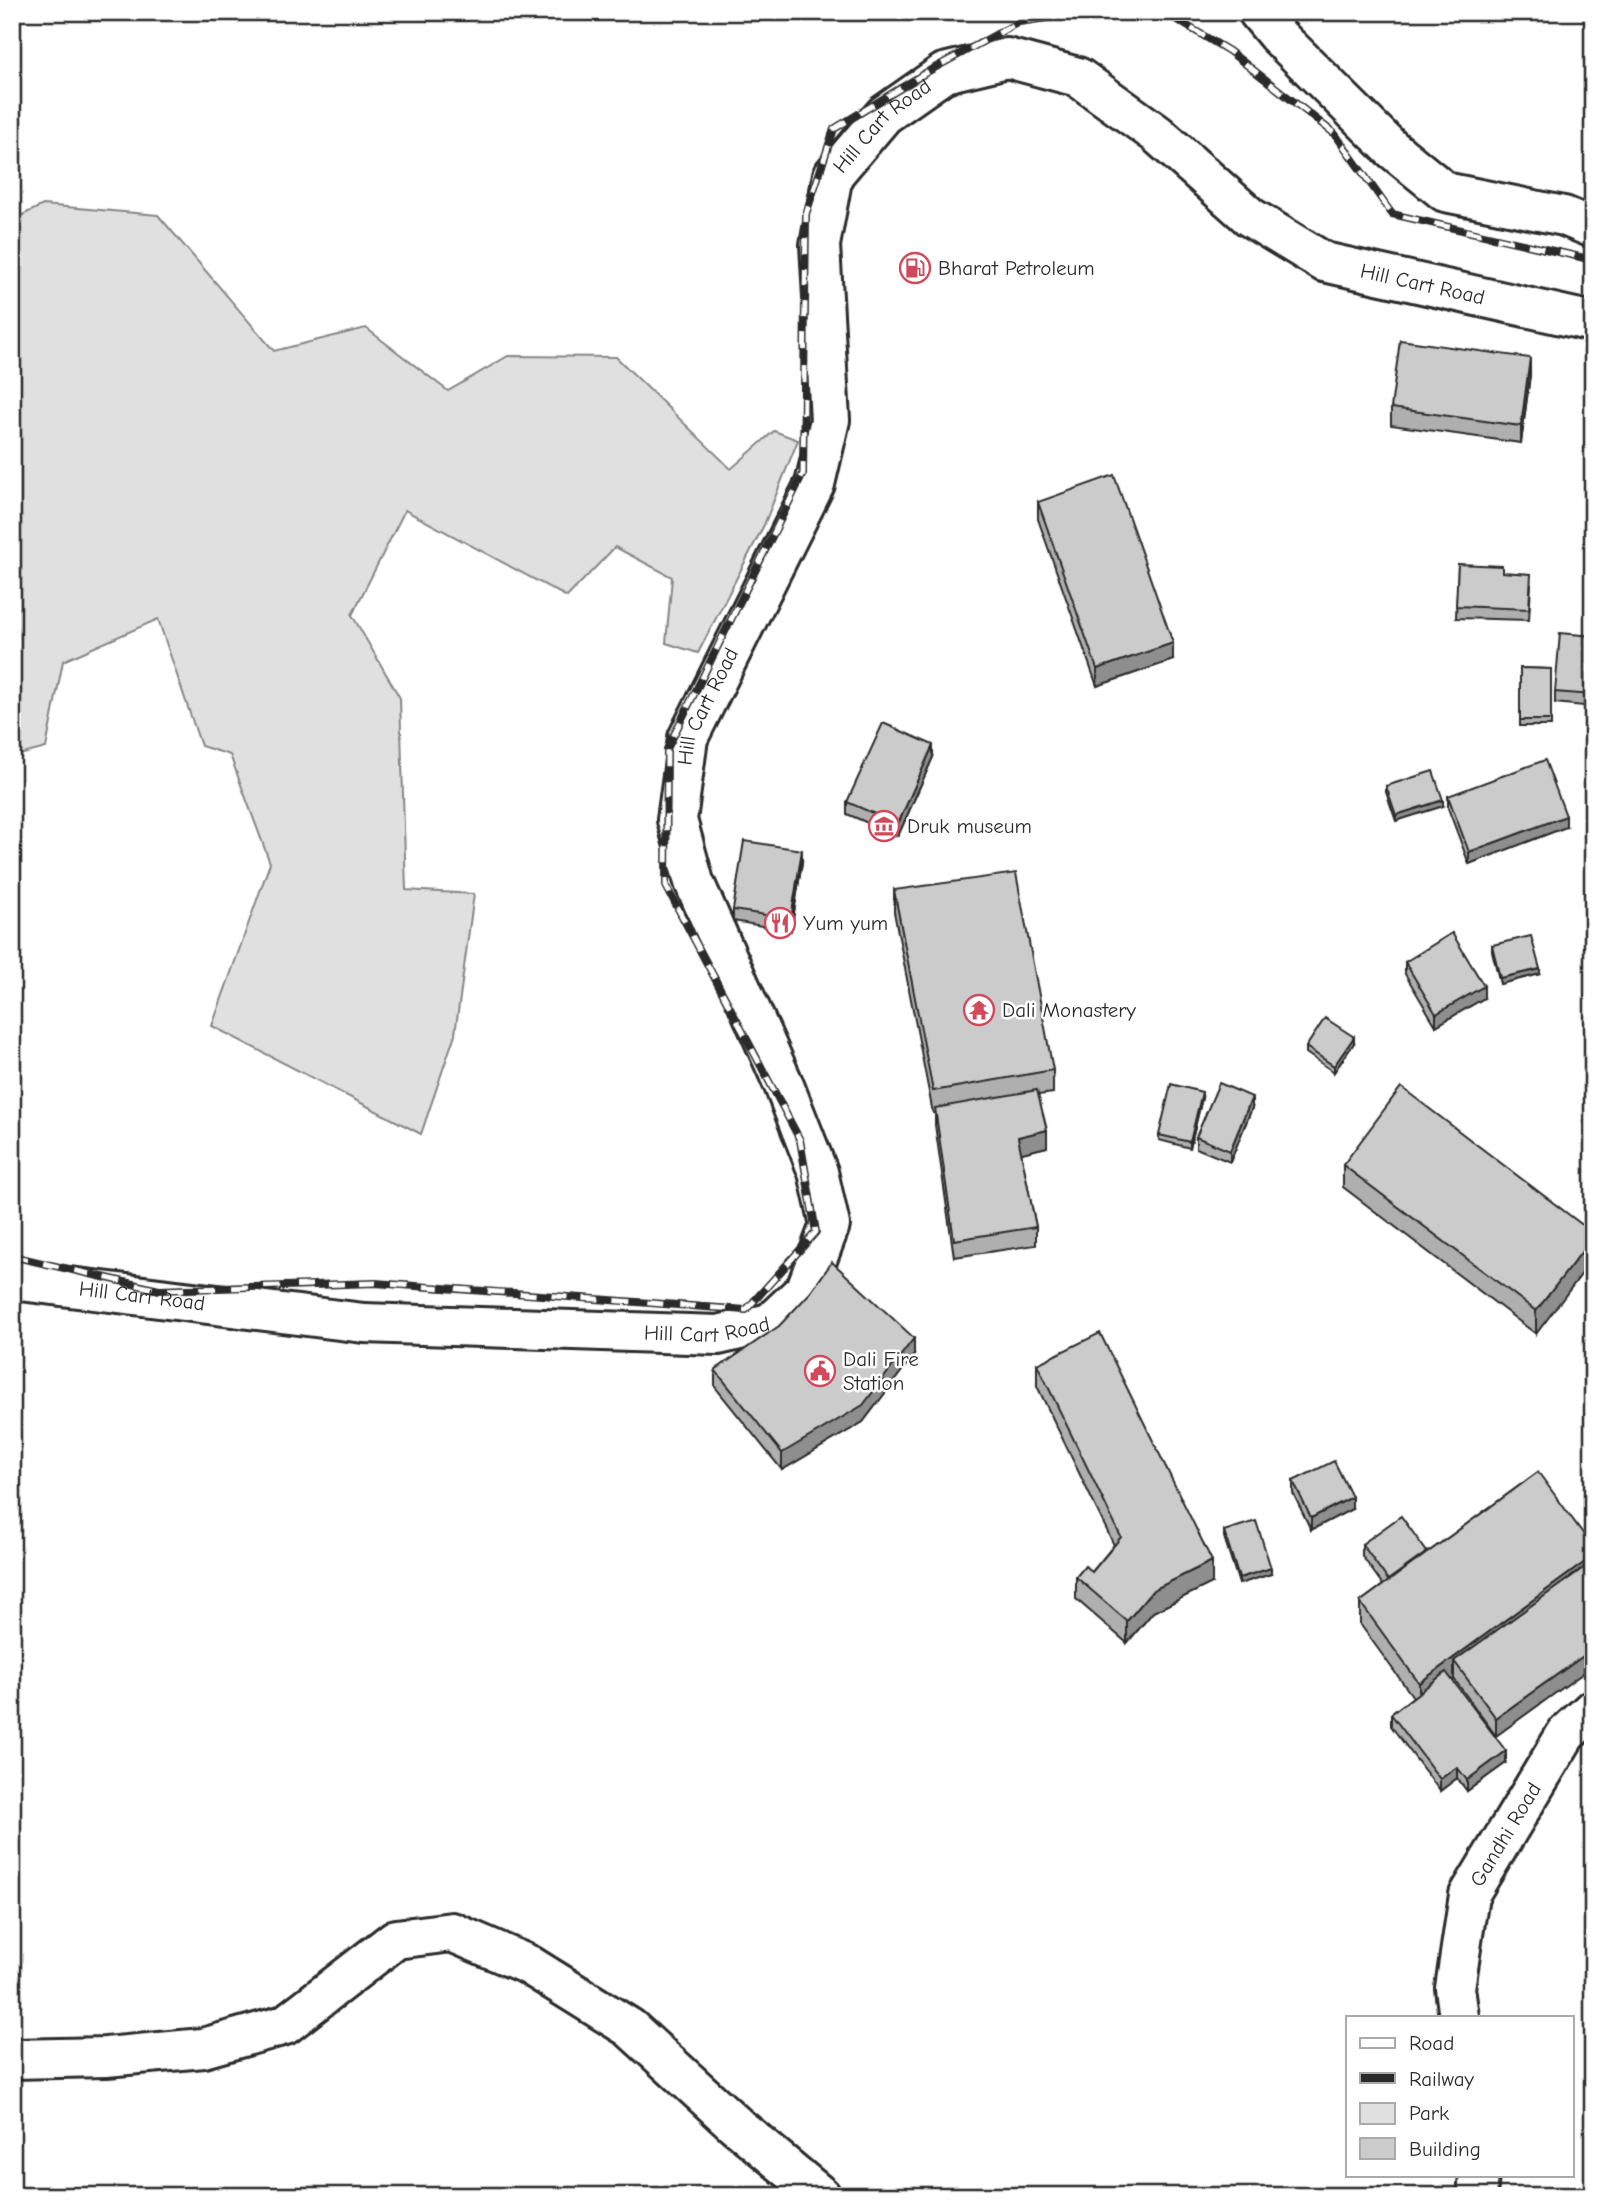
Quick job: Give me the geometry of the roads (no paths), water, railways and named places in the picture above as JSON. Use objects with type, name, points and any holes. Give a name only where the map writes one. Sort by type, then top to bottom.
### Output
[{"type":"main road","points":[[1258,12],[1277,35],[1391,148],[1445,192],[1564,216],[1593,228]]},
{"type":"main road","name":"Hill Cart Road","points":[[12,1280],[364,1323],[718,1335],[771,1323],[806,1289],[830,1225],[818,1172],[783,1083],[694,882],[677,820],[688,738],[815,484],[830,420],[820,245],[833,175],[884,115],[944,73],[1007,58],[1078,77],[1157,134],[1250,217],[1324,262],[1593,322]]},
{"type":"main road","name":"Gandhi Road","points":[[1459,2016],[1455,1988],[1469,1895],[1566,1734],[1593,1709]]},
{"type":"main road","points":[[12,2059],[106,2057],[203,2048],[285,2025],[396,1939],[452,1932],[529,1965],[630,2028],[736,2125],[821,2196]]},
{"type":"main road","points":[[1477,2196],[1479,2176]]},
{"type":"railway","points":[[12,1256],[159,1290],[375,1283],[746,1310],[816,1232],[800,1140],[666,886],[667,749],[803,474],[806,214],[834,129],[927,72],[1019,22],[1087,12]]},
{"type":"railway","points":[[1164,12],[1229,51],[1335,134],[1392,214],[1593,260]]},
{"type":"place","name":"Bharat Petroleum","points":[[915,268]]},
{"type":"place","name":"Druk museum","points":[[884,826]]},
{"type":"place","name":"Yum yum","points":[[780,923]]},
{"type":"place","name":"Dali Monastery","points":[[979,1010]]},
{"type":"place","name":"Dali Fire Station","points":[[820,1371]]}]
